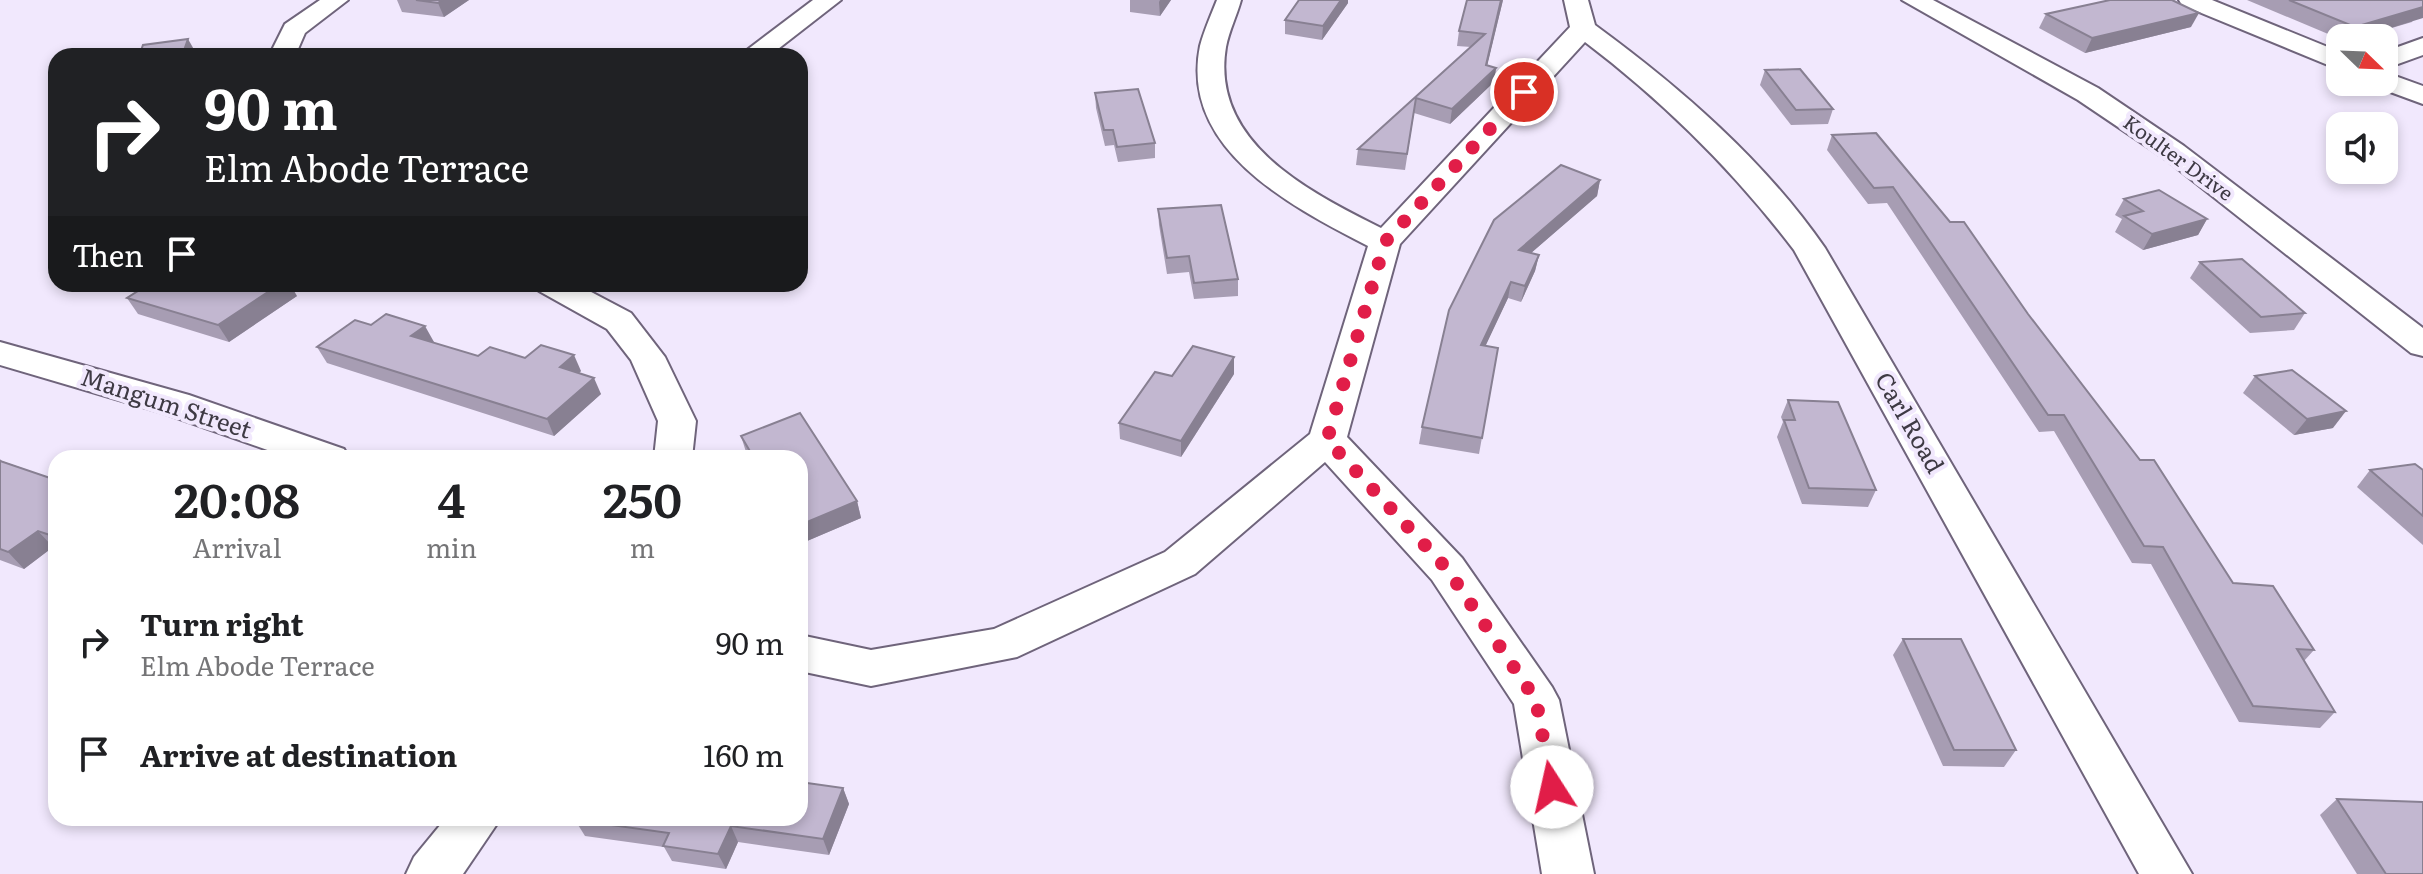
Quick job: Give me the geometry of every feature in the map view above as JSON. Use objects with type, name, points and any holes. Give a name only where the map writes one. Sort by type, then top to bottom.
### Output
[{"type":"street","points":[[286,48],[294,29],[336,0]]},
{"type":"street","points":[[763,48],[829,0]]},
{"type":"street","points":[[1229,0],[1211,54],[1213,80],[1216,105],[1245,158],[1301,200],[1385,242]]},
{"type":"street","name":"Koulter Drive","points":[[1914,0],[2088,94],[2174,152],[2423,345]]},
{"type":"street","points":[[2191,0],[2326,56]]},
{"type":"street","points":[[808,655],[871,668],[1001,645],[1180,563],[1327,440],[1385,242],[1580,14]]},
{"type":"street","name":"Carl Road","points":[[1580,14],[1705,127],[1764,188],[1809,248],[2166,874]]},
{"type":"street","points":[[2398,56],[2423,46]]},
{"type":"street","points":[[2398,86],[2423,96]]},
{"type":"street","points":[[566,292],[619,321],[647,357],[677,421],[674,450]]},
{"type":"street","name":"Mangum Street","points":[[0,353],[176,404],[307,450]]},
{"type":"street","points":[[1327,440],[1447,569],[1536,700],[1568,874]]},
{"type":"street","points":[[432,874],[470,826]]},
{"type":"building","points":[[1299,0],[1341,0],[1323,26],[1285,20]]},
{"type":"building","points":[[1467,0],[1501,0],[1486,65],[1496,68],[1452,109],[1416,98],[1407,154],[1358,149],[1485,34],[1459,31]]},
{"type":"building","points":[[2110,0],[2172,0],[2199,13],[2092,38],[2046,14]]},
{"type":"building","points":[[2289,0],[2423,0],[2423,7],[2365,24],[2348,24]]},
{"type":"building","points":[[188,39],[185,48],[142,48],[143,45]]},
{"type":"building","points":[[1800,69],[1833,109],[1796,110],[1765,70]]},
{"type":"building","points":[[1138,89],[1155,143],[1117,147],[1113,130],[1104,130],[1095,93]]},
{"type":"building","points":[[1876,133],[1950,222],[1964,222],[2028,314],[2140,460],[2154,460],[2233,583],[2273,586],[2314,650],[2297,649],[2335,712],[2253,706],[2163,547],[2144,546],[2064,415],[2048,415],[1893,187],[1874,188],[1832,135]]},
{"type":"building","points":[[1561,165],[1600,180],[1519,250],[1539,255],[1525,286],[1511,282],[1481,345],[1498,348],[1482,438],[1422,427],[1449,310],[1494,220]]},
{"type":"building","points":[[2159,190],[2207,219],[2152,234],[2124,216],[2143,211],[2124,199]]},
{"type":"building","points":[[1221,205],[1238,279],[1194,283],[1189,256],[1167,258],[1158,209]]},
{"type":"building","points":[[2242,259],[2305,313],[2261,317],[2200,262]]},
{"type":"building","points":[[136,292],[268,292],[218,325],[127,298]]},
{"type":"building","points":[[386,314],[425,326],[411,336],[478,356],[490,347],[525,358],[541,345],[574,355],[560,367],[594,378],[547,419],[317,347],[355,320],[371,325]]},
{"type":"building","points":[[1193,346],[1234,357],[1181,441],[1119,423],[1155,372],[1172,376]]},
{"type":"building","points":[[2292,370],[2346,411],[2307,419],[2255,376]]},
{"type":"building","points":[[1788,400],[1838,402],[1876,490],[1809,488],[1784,420],[1795,420]]},
{"type":"building","points":[[800,413],[857,501],[808,522],[808,450],[749,450],[741,436]]},
{"type":"building","points":[[0,461],[48,477],[48,534],[38,531],[8,552],[0,549]]},
{"type":"building","points":[[2415,464],[2423,470],[2423,516],[2370,470]]},
{"type":"building","points":[[1903,639],[1961,639],[2016,750],[1954,750]]},
{"type":"building","points":[[808,783],[843,788],[823,839],[731,826],[808,826]]},
{"type":"building","points":[[2337,799],[2423,802],[2423,874],[2386,874]]},
{"type":"building","points":[[618,826],[731,826],[718,854],[663,846],[669,833]]},
{"type":"route","points":[[1524,92],[1385,242],[1327,440],[1447,569],[1536,700],[1552,787]]}]
